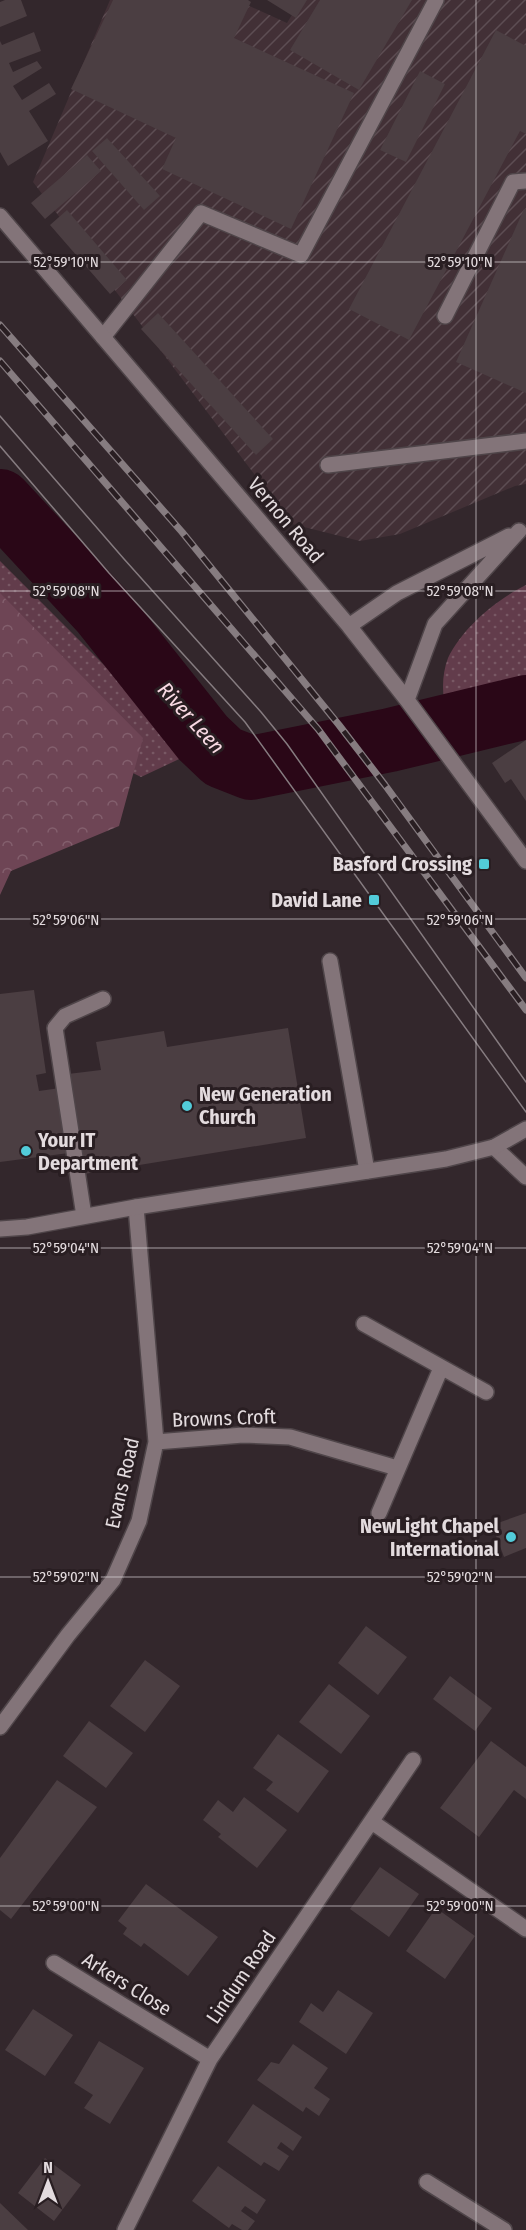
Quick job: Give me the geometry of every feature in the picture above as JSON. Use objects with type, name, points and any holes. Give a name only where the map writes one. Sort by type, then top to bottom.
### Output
[{"type":"street","points":[[103,337],[201,213],[301,255],[436,0]]},
{"type":"street","points":[[445,316],[513,182],[526,181]]},
{"type":"street","name":"Vernon Road","points":[[0,216],[349,627],[407,700],[526,861]]},
{"type":"street","points":[[328,465],[526,441]]},
{"type":"street","points":[[349,627],[397,593],[523,530]]},
{"type":"street","points":[[407,700],[435,624],[523,530]]},
{"type":"street","points":[[330,961],[367,1172]]},
{"type":"street","points":[[84,1216],[55,1028],[65,1016],[103,999]]},
{"type":"street","points":[[0,1229],[27,1227],[136,1207],[446,1159],[494,1147],[526,1129]]},
{"type":"street","points":[[494,1147],[526,1177]]},
{"type":"street","name":"Evans Road","points":[[0,1727],[5,1710],[112,1580],[139,1521],[156,1442],[136,1207]]},
{"type":"street","points":[[364,1324],[486,1392]]},
{"type":"street","points":[[379,1514],[441,1368]]},
{"type":"street","name":"Browns Croft","points":[[156,1442],[243,1435],[290,1437],[397,1468]]},
{"type":"street","name":"Lindum Road","points":[[125,2230],[210,2059],[413,1760]]},
{"type":"street","points":[[372,1822],[526,1929]]},
{"type":"street","name":"Arkers Close","points":[[54,1963],[210,2059]]},
{"type":"street","points":[[427,2182],[504,2230]]},
{"type":"shaded area","points":[[110,0],[236,0],[287,23],[301,0],[526,0],[526,484],[515,486],[400,534],[360,541],[292,524],[33,182]]},
{"type":"shaded area","points":[[0,561],[192,753],[141,777],[0,707]]},
{"type":"shaded area","points":[[526,585],[526,682],[444,700],[445,668],[454,647],[471,625],[492,606]]},
{"type":"green space","points":[[0,593],[143,738],[119,826],[11,871],[0,895]]},
{"type":"building","points":[[21,0],[27,16],[0,27],[0,2]]},
{"type":"building","points":[[113,0],[248,0],[251,2],[234,38],[354,93],[291,229],[162,169],[176,138],[71,89]]},
{"type":"building","points":[[267,0],[307,0],[296,18]]},
{"type":"building","points":[[320,0],[412,0],[359,90],[290,50]]},
{"type":"building","points":[[496,30],[526,46],[526,134],[520,131],[409,340],[349,309]]},
{"type":"building","points":[[34,32],[41,51],[9,63],[13,72],[37,61],[42,68],[13,86],[22,100],[49,83],[56,94],[29,111],[48,141],[8,166],[0,152],[0,41],[2,45]]},
{"type":"building","points":[[420,71],[445,84],[406,162],[380,150]]},
{"type":"building","points":[[107,138],[160,196],[144,210],[92,151]]},
{"type":"building","points":[[87,155],[101,171],[45,219],[31,203]]},
{"type":"building","points":[[524,209],[526,209],[526,393],[456,362]]},
{"type":"building","points":[[67,210],[127,280],[110,294],[50,225]]},
{"type":"building","points":[[158,313],[273,439],[256,455],[141,329]]},
{"type":"building","points":[[526,740],[526,801],[511,779],[505,783],[492,763]]},
{"type":"building","points":[[34,990],[46,1073],[36,1075],[39,1091],[60,1088],[69,1153],[0,1162],[0,994]]},
{"type":"building","name":"New Generation Church","points":[[288,1028],[306,1138],[84,1174],[68,1074],[101,1070],[96,1042],[164,1031],[167,1047]]},
{"type":"building","name":"NewLight Chapel International","points":[[526,1513],[526,1548],[504,1557],[492,1525]]},
{"type":"building","points":[[366,1626],[407,1657],[378,1695],[338,1663]]},
{"type":"building","points":[[145,1660],[180,1686],[145,1732],[110,1706]]},
{"type":"building","points":[[450,1676],[492,1708],[475,1731],[433,1699]]},
{"type":"building","points":[[329,1684],[370,1716],[341,1754],[299,1722]]},
{"type":"building","points":[[89,1721],[133,1753],[106,1788],[63,1756]]},
{"type":"building","points":[[278,1734],[329,1771],[298,1813],[266,1790],[273,1782],[253,1768]]},
{"type":"building","points":[[491,1741],[526,1767],[526,1799],[514,1790],[479,1837],[440,1808]]},
{"type":"building","points":[[57,1780],[97,1807],[11,1919],[0,1910],[0,1858]]},
{"type":"building","points":[[244,1797],[287,1830],[257,1868],[218,1837],[221,1834],[203,1820],[218,1800],[233,1812]]},
{"type":"building","points":[[380,1867],[419,1894],[389,1937],[350,1909]]},
{"type":"building","points":[[146,1884],[218,1937],[188,1976],[144,1943],[141,1947],[123,1934],[127,1928],[118,1921]]},
{"type":"building","points":[[436,1908],[475,1936],[445,1979],[406,1951]]},
{"type":"building","points":[[338,1990],[373,2013],[346,2054],[299,2022],[311,2003],[323,2012]]},
{"type":"building","points":[[33,2009],[73,2035],[45,2076],[5,2050]]},
{"type":"building","points":[[99,2041],[144,2068],[110,2124],[84,2108],[93,2095],[74,2083]]},
{"type":"building","points":[[293,2044],[328,2068],[314,2088],[330,2099],[319,2116],[306,2107],[303,2112],[257,2080],[271,2062],[279,2064]]},
{"type":"building","points":[[253,2104],[302,2137],[293,2151],[281,2142],[277,2148],[289,2156],[279,2171],[264,2162],[261,2166],[227,2142]]},
{"type":"building","points":[[45,2158],[81,2185],[54,2221],[18,2193]]},
{"type":"building","points":[[218,2166],[266,2200],[257,2214],[245,2206],[241,2211],[255,2221],[248,2230],[242,2230],[232,2224],[229,2228],[192,2201]]},
{"type":"building","points":[[0,2203],[28,2230],[0,2230]]},
{"type":"waterway","name":"River Leen","points":[[0,501],[103,612],[203,738],[223,757],[251,768],[390,740],[526,707]]},
{"type":"tram line","points":[[0,416],[287,744],[526,1082]]},
{"type":"tram line","points":[[0,446],[109,573],[245,722],[526,1112]]},
{"type":"railway","points":[[0,325],[182,532],[339,725],[526,978]]},
{"type":"railway","points":[[0,361],[318,729],[526,1010]]},
{"type":"place","name":"Basford Crossing","points":[[484,864]]},
{"type":"place","name":"David Lane","points":[[374,900]]},
{"type":"place","name":"New Generation Church","points":[[187,1106]]},
{"type":"place","name":"Your IT Department","points":[[26,1151]]},
{"type":"place","name":"NewLight Chapel International","points":[[511,1537]]}]
